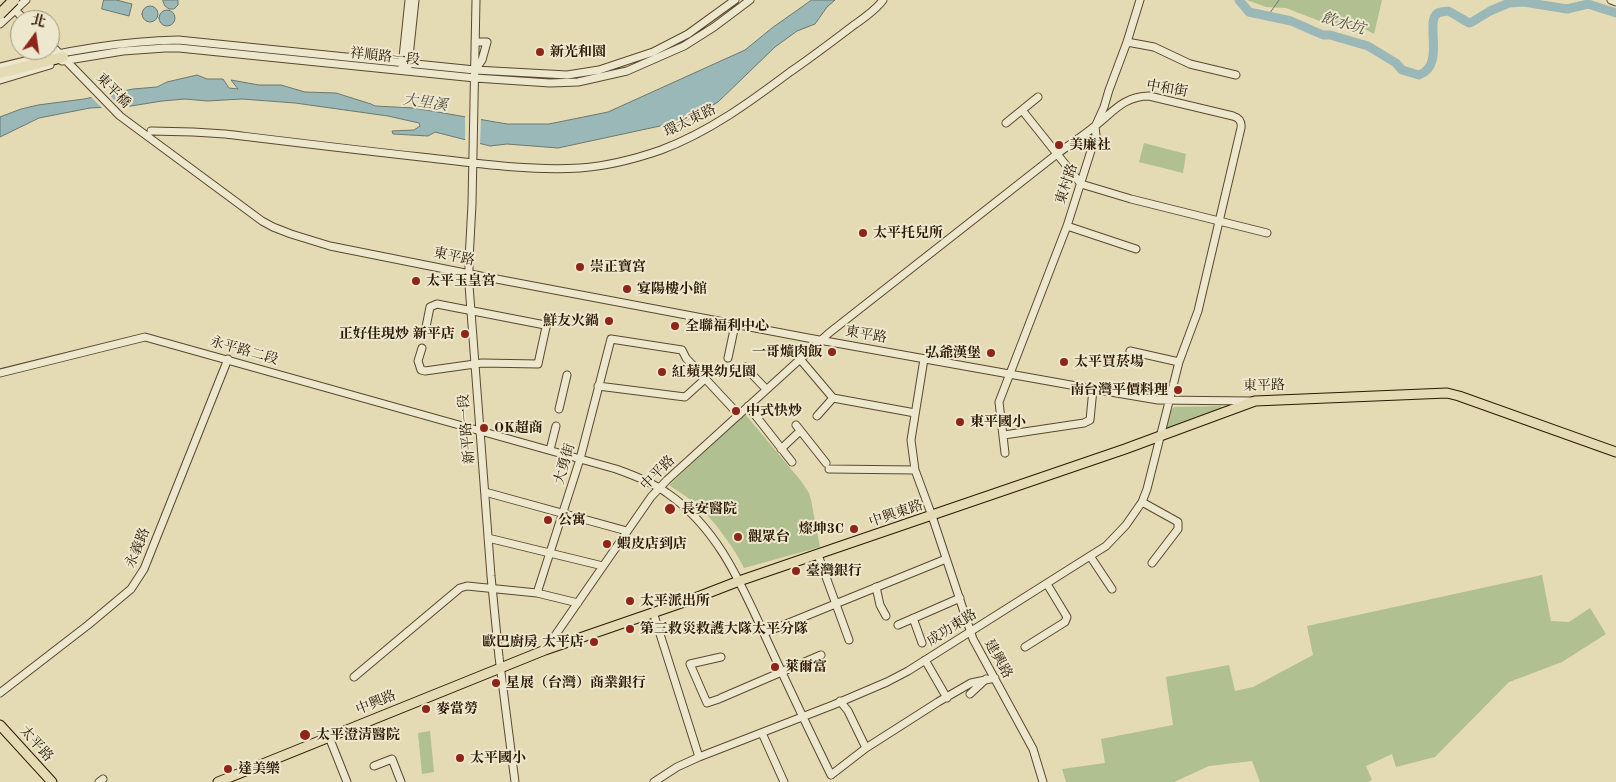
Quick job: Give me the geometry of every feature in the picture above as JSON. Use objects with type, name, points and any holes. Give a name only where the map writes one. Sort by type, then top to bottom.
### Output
[{"type":"highway","points":[[0,14],[14,0]]},
{"type":"highway","points":[[0,73],[64,58]]},
{"type":"main road","name":"東平路","points":[[1255,401],[1447,393],[1616,452]]},
{"type":"main road","name":"中興東路","points":[[545,650],[739,581],[1160,437],[1255,401]]},
{"type":"main road","name":"中興路","points":[[218,782],[545,650]]},
{"type":"main road","name":"太平路","points":[[0,725],[52,782]]},
{"type":"street","points":[[2,0],[15,10]]},
{"type":"street","points":[[17,10],[26,0]]},
{"type":"street","points":[[406,63],[409,0]]},
{"type":"street","points":[[405,71],[415,0]]},
{"type":"street","name":"新平路一段","points":[[476,0],[469,260],[471,311],[492,588],[515,782]]},
{"type":"street","name":"祥順路一段","points":[[0,80],[64,58],[120,43],[178,40],[475,70],[567,75],[599,70],[642,57],[680,39],[714,17],[735,0]]},
{"type":"street","name":"祥順路一段","points":[[0,67],[123,51],[165,48],[226,52],[475,78],[570,83],[586,81],[650,62],[684,46],[750,0]]},
{"type":"street","name":"環太東路","points":[[152,131],[193,132],[531,168],[580,168],[629,159],[667,147],[703,132],[749,103],[823,49],[865,17],[883,0]]},
{"type":"street","name":"東村路","points":[[1005,454],[999,402],[1067,226],[1096,135],[1095,127],[1104,107],[1140,0]]},
{"type":"street","points":[[1611,0],[1616,2]]},
{"type":"street","points":[[0,24],[10,16]]},
{"type":"street","points":[[475,70],[482,60],[487,42],[476,42]]},
{"type":"street","points":[[1127,42],[1154,47],[1190,64],[1236,75]]},
{"type":"street","points":[[60,54],[64,58]]},
{"type":"street","name":"東平橋","points":[[64,58],[120,116],[140,132]]},
{"type":"street","name":"中和街","points":[[821,340],[1057,154],[1095,127],[1126,100],[1138,96],[1149,96],[1233,116],[1242,123],[1197,315],[1179,362],[1170,400]]},
{"type":"street","points":[[1006,123],[1038,97]]},
{"type":"street","points":[[1022,110],[1081,184],[1097,190],[1267,233]]},
{"type":"street","name":"東平路","points":[[140,132],[249,212],[273,227],[330,246],[735,324],[1093,389],[1170,400],[1255,401]]},
{"type":"street","points":[[1067,226],[1136,249]]},
{"type":"street","points":[[422,348],[418,361],[421,370],[474,364],[538,364],[546,328],[545,325],[437,304],[430,307],[426,326]]},
{"type":"street","points":[[728,358],[735,324]]},
{"type":"street","name":"永平路二段","points":[[0,374],[146,337],[630,474],[659,488],[680,502],[704,526],[724,552],[831,775],[866,748]]},
{"type":"street","name":"大勇街","points":[[537,593],[580,459],[611,339],[682,350],[686,358],[705,379]]},
{"type":"street","name":"中平路","points":[[545,650],[659,488],[821,340]]},
{"type":"street","points":[[1130,351],[1179,362]]},
{"type":"street","name":"永義路","points":[[0,693],[135,585],[144,569],[228,359]]},
{"type":"street","points":[[800,359],[833,398],[914,413]]},
{"type":"street","name":"建興路","points":[[924,359],[911,440],[915,470],[960,598],[972,639],[991,678],[1033,749],[1043,782]]},
{"type":"street","points":[[745,366],[766,389]]},
{"type":"street","points":[[559,409],[567,375]]},
{"type":"street","points":[[598,386],[685,397],[705,379],[739,414]]},
{"type":"street","points":[[1004,435],[1084,423],[1090,420],[1093,389]]},
{"type":"street","points":[[817,416],[833,398]]},
{"type":"street","name":"成功東路","points":[[654,782],[677,767],[699,757],[887,682],[1106,546],[1123,529],[1142,502],[1151,476],[1170,400]]},
{"type":"street","points":[[748,406],[792,462]]},
{"type":"street","points":[[550,450],[556,426]]},
{"type":"street","points":[[781,448],[798,428],[827,466],[915,470]]},
{"type":"street","points":[[485,492],[627,531]]},
{"type":"street","points":[[1142,502],[1178,522],[1178,529],[1152,563]]},
{"type":"street","points":[[488,538],[603,566]]},
{"type":"street","points":[[818,555],[849,640]]},
{"type":"street","points":[[1090,556],[1112,589]]},
{"type":"street","points":[[764,633],[946,558]]},
{"type":"street","points":[[1026,647],[1065,622],[1067,617],[1047,584]]},
{"type":"street","points":[[354,677],[460,588],[467,586],[537,593],[578,603]]},
{"type":"street","points":[[876,587],[880,605],[886,616]]},
{"type":"street","points":[[898,625],[960,598]]},
{"type":"street","points":[[653,612],[699,757]]},
{"type":"street","points":[[913,618],[922,643]]},
{"type":"street","points":[[721,657],[690,664],[707,703],[821,655]]},
{"type":"street","points":[[925,660],[947,698]]},
{"type":"street","points":[[840,701],[846,708],[866,748],[971,683],[991,678]]},
{"type":"street","points":[[970,694],[991,678]]},
{"type":"street","points":[[762,733],[784,782]]},
{"type":"street","points":[[329,737],[347,782]]},
{"type":"street","points":[[374,766],[392,759],[401,782]]},
{"type":"green space","points":[[1247,0],[1382,0],[1374,34],[1363,28],[1322,22],[1286,8],[1266,7]]},
{"type":"green space","points":[[1144,143],[1186,154],[1183,173],[1139,162]]},
{"type":"green space","points":[[1221,406],[1223,409],[1180,425],[1166,428],[1171,410],[1174,407]]},
{"type":"green space","points":[[745,414],[809,493],[820,547],[744,568],[729,542],[709,517],[695,503],[669,485]]},
{"type":"green space","points":[[1542,575],[1551,621],[1569,622],[1590,608],[1606,634],[1562,662],[1509,682],[1435,757],[1396,767],[1392,754],[1366,766],[1372,780],[1368,782],[1260,782],[1252,761],[1209,766],[1174,782],[1066,782],[1062,769],[1105,763],[1101,739],[1173,725],[1166,677],[1229,665],[1235,691],[1253,687],[1313,655],[1307,626]]},
{"type":"green space","points":[[430,731],[434,772],[422,774],[418,733]]},
{"type":"water","points":[[104,0],[116,0],[132,4],[129,16],[102,9]]},
{"type":"water","points":[[163,0],[178,0],[178,5],[174,9],[169,9],[165,6]]},
{"type":"water","points":[[812,0],[835,0],[827,7],[815,24],[797,31],[775,47],[718,102],[677,126],[674,123],[558,148],[507,144],[490,146],[435,132],[428,136],[393,134],[392,131],[414,130],[420,126],[419,123],[388,116],[295,103],[242,99],[207,101],[185,99],[131,106],[90,108],[39,118],[0,137],[0,117],[21,109],[133,89],[157,87],[167,82],[197,75],[207,79],[223,79],[229,88],[238,89],[231,80],[259,85],[281,85],[305,92],[336,93],[375,106],[414,108],[507,124],[549,124],[608,112],[745,50]]},
{"type":"water","points":[[150,6],[158,14],[150,22],[142,14]]},
{"type":"water","points":[[167,10],[175,18],[167,26],[159,18]]},
{"type":"pier","points":[[106,91],[123,109],[104,110],[89,95]]},
{"type":"pier","points":[[465,114],[481,117],[480,146],[465,143]]},
{"type":"waterway","name":"飲水坑","points":[[1239,0],[1249,12],[1291,21],[1323,35],[1330,35],[1368,46],[1396,63],[1402,70],[1419,75],[1427,70],[1432,61],[1433,22],[1436,15],[1441,12],[1448,11],[1469,23],[1509,3],[1524,2],[1567,9],[1588,4],[1616,13]]},
{"type":"waterway","points":[[1267,17],[1279,0]]},
{"type":"place","name":"新光和園","points":[[540,52]]},
{"type":"place","name":"美廉社","points":[[1059,145]]},
{"type":"place","name":"太平托兒所","points":[[863,233]]},
{"type":"place","name":"崇正寶宮","points":[[580,267]]},
{"type":"place","name":"太平玉皇宮","points":[[416,281]]},
{"type":"place","name":"宴陽樓小館","points":[[627,289]]},
{"type":"place","name":"鮮友火鍋","points":[[609,321]]},
{"type":"place","name":"全聯福利中心","points":[[675,326]]},
{"type":"place","name":"正好佳現炒 新平店","points":[[465,334]]},
{"type":"place","name":"一哥爌肉飯","points":[[832,352]]},
{"type":"place","name":"弘爺漢堡","points":[[991,353]]},
{"type":"place","name":"太平買菸場","points":[[1064,362]]},
{"type":"place","name":"紅蘋果幼兒園","points":[[662,372]]},
{"type":"place","name":"南台灣平價料理","points":[[1178,390]]},
{"type":"place","name":"中式快炒","points":[[736,411]]},
{"type":"place","name":"東平國小","points":[[960,422]]},
{"type":"place","name":"OK超商","points":[[484,428]]},
{"type":"place","name":"長安醫院","points":[[670,509]]},
{"type":"place","name":"公寓","points":[[548,520]]},
{"type":"place","name":"燦坤3C","points":[[854,529]]},
{"type":"place","name":"觀眾台","points":[[738,537]]},
{"type":"place","name":"蝦皮店到店","points":[[607,544]]},
{"type":"place","name":"臺灣銀行","points":[[796,571]]},
{"type":"place","name":"太平派出所","points":[[630,601]]},
{"type":"place","name":"第三救災救護大隊太平分隊","points":[[630,629]]},
{"type":"place","name":"歐巴廚房 太平店","points":[[594,642]]},
{"type":"place","name":"萊爾富","points":[[775,667]]},
{"type":"place","name":"星展（台灣）商業銀行","points":[[496,683]]},
{"type":"place","name":"麥當勞","points":[[426,709]]},
{"type":"place","name":"太平澄清醫院","points":[[305,735]]},
{"type":"place","name":"太平國小","points":[[460,758]]},
{"type":"place","name":"達美樂","points":[[228,769]]},
{"type":"water label","name":"大里溪","points":[[425,103]]}]
